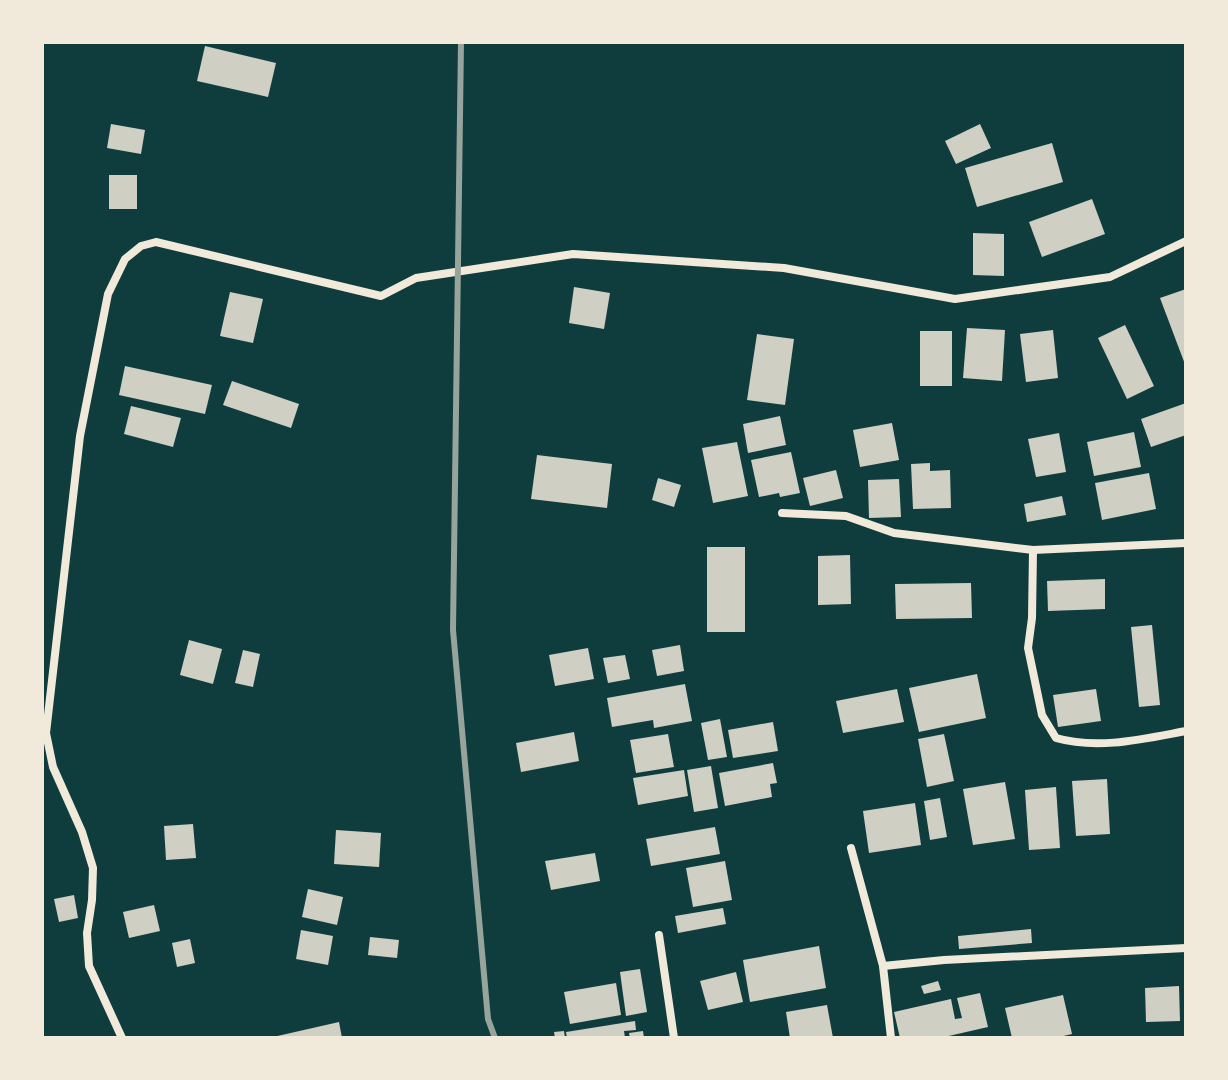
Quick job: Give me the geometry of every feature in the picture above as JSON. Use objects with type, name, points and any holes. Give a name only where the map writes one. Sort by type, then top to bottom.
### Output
[{"type":"street","points":[[122,1038],[89,966],[87,933],[93,868],[82,832],[53,767],[46,733],[80,436],[108,294],[125,259],[141,246],[156,242],[381,296],[416,278],[573,254],[784,268],[955,299],[1110,277],[1186,241]]},
{"type":"street","points":[[782,513],[846,516],[894,533],[1033,550],[1186,543]]},
{"type":"street","points":[[1033,550],[1032,618],[1028,648],[1042,715],[1056,738],[1075,744],[1101,744],[1186,731]]},
{"type":"street","points":[[851,848],[883,966],[891,1038]]},
{"type":"street","points":[[659,935],[674,1038]]},
{"type":"street","points":[[883,966],[1186,948]]},
{"type":"building","points":[[205,46],[276,63],[268,97],[197,81]]},
{"type":"building","points":[[111,124],[145,130],[141,154],[107,148]]},
{"type":"building","points":[[980,124],[991,148],[956,164],[945,141]]},
{"type":"building","points":[[1052,143],[1063,182],[977,207],[965,168]]},
{"type":"building","points":[[109,175],[137,175],[137,209],[109,209]]},
{"type":"building","points":[[1092,199],[1105,234],[1042,257],[1029,222]]},
{"type":"building","points":[[973,233],[1004,234],[1004,276],[973,275]]},
{"type":"building","points":[[574,287],[610,293],[604,329],[569,323]]},
{"type":"building","points":[[1186,289],[1186,367],[1160,298]]},
{"type":"building","points":[[230,292],[263,299],[253,343],[220,336]]},
{"type":"building","points":[[1125,325],[1154,386],[1127,399],[1098,338]]},
{"type":"building","points":[[967,328],[1005,330],[1002,381],[963,378]]},
{"type":"building","points":[[1053,330],[1058,378],[1026,382],[1020,334]]},
{"type":"building","points":[[920,331],[952,331],[952,386],[920,386]]},
{"type":"building","points":[[757,334],[794,339],[785,405],[747,400]]},
{"type":"building","points":[[125,366],[212,385],[205,414],[119,395]]},
{"type":"building","points":[[232,381],[299,404],[291,428],[223,405]]},
{"type":"building","points":[[1186,403],[1186,435],[1151,447],[1141,419]]},
{"type":"building","points":[[131,406],[181,418],[173,447],[124,434]]},
{"type":"building","points":[[780,416],[786,445],[748,453],[743,424]]},
{"type":"building","points":[[892,423],[899,460],[860,467],[853,430]]},
{"type":"building","points":[[1134,432],[1141,467],[1094,476],[1087,442]]},
{"type":"building","points":[[1059,433],[1066,472],[1036,477],[1028,439]]},
{"type":"building","points":[[737,442],[748,496],[713,503],[702,448]]},
{"type":"building","points":[[791,452],[800,493],[759,497],[751,460]]},
{"type":"building","points":[[537,455],[612,464],[607,508],[531,499]]},
{"type":"building","points":[[930,463],[930,471],[950,470],[951,508],[913,509],[911,464]]},
{"type":"building","points":[[836,470],[843,498],[810,506],[803,478]]},
{"type":"building","points":[[1149,473],[1156,509],[1102,520],[1095,483]]},
{"type":"building","points":[[658,478],[681,485],[674,507],[652,500]]},
{"type":"building","points":[[899,479],[901,517],[869,518],[868,480]]},
{"type":"building","points":[[1062,496],[1066,515],[1027,522],[1024,504]]},
{"type":"building","points":[[707,547],[745,547],[745,632],[707,632]]},
{"type":"building","points":[[850,555],[851,604],[818,605],[818,556]]},
{"type":"building","points":[[1105,579],[1105,609],[1048,611],[1047,581]]},
{"type":"building","points":[[971,583],[972,618],[896,619],[895,584]]},
{"type":"building","points":[[1152,625],[1160,705],[1139,707],[1131,627]]},
{"type":"building","points":[[189,640],[222,649],[213,684],[180,675]]},
{"type":"building","points":[[680,645],[684,671],[657,676],[652,650]]},
{"type":"building","points":[[588,648],[594,679],[555,686],[549,655]]},
{"type":"building","points":[[243,650],[260,654],[253,687],[235,683]]},
{"type":"building","points":[[625,655],[630,679],[608,683],[603,658]]},
{"type":"building","points":[[977,674],[986,718],[919,732],[909,688]]},
{"type":"building","points":[[685,684],[692,721],[654,728],[653,720],[612,727],[607,698]]},
{"type":"building","points":[[897,689],[904,722],[843,733],[836,701]]},
{"type":"building","points":[[1096,689],[1101,721],[1058,727],[1053,695]]},
{"type":"building","points":[[720,719],[727,757],[708,760],[701,723]]},
{"type":"building","points":[[773,722],[778,751],[733,758],[728,730]]},
{"type":"building","points":[[574,732],[579,761],[521,772],[516,743]]},
{"type":"building","points":[[668,734],[674,767],[636,773],[630,740]]},
{"type":"building","points":[[944,734],[954,781],[927,787],[918,739]]},
{"type":"building","points":[[773,763],[777,783],[770,784],[772,797],[725,806],[719,773]]},
{"type":"building","points":[[711,766],[718,808],[694,812],[687,770]]},
{"type":"building","points":[[684,770],[688,796],[638,805],[633,778]]},
{"type":"building","points":[[1107,779],[1110,834],[1076,836],[1072,781]]},
{"type":"building","points":[[1005,782],[1015,839],[973,845],[963,789]]},
{"type":"building","points":[[1056,787],[1060,848],[1029,850],[1025,790]]},
{"type":"building","points":[[940,798],[947,837],[930,840],[924,801]]},
{"type":"building","points":[[915,803],[921,845],[869,853],[863,811]]},
{"type":"building","points":[[193,824],[196,858],[166,860],[164,826]]},
{"type":"building","points":[[715,827],[720,854],[651,866],[646,839]]},
{"type":"building","points":[[336,830],[381,833],[379,867],[334,864]]},
{"type":"building","points":[[595,853],[600,881],[551,890],[545,861]]},
{"type":"building","points":[[725,861],[732,900],[693,907],[686,868]]},
{"type":"building","points":[[308,889],[343,897],[337,925],[302,917]]},
{"type":"building","points":[[74,895],[78,918],[59,922],[54,899]]},
{"type":"building","points":[[154,905],[160,931],[129,938],[123,912]]},
{"type":"building","points":[[723,908],[726,924],[678,933],[675,916]]},
{"type":"building","points":[[1031,929],[1032,943],[959,949],[958,936]]},
{"type":"building","points":[[301,930],[333,936],[328,965],[296,959]]},
{"type":"building","points":[[370,937],[399,940],[397,958],[368,955]]},
{"type":"building","points":[[190,939],[195,963],[177,967],[172,943]]},
{"type":"building","points":[[819,946],[826,988],[750,1002],[743,960]]},
{"type":"building","points":[[640,969],[647,1012],[626,1016],[620,972]]},
{"type":"building","points":[[736,972],[743,1002],[708,1010],[700,981]]},
{"type":"building","points":[[938,981],[941,990],[924,994],[921,986]]},
{"type":"building","points":[[616,983],[621,1015],[570,1024],[564,992]]},
{"type":"building","points":[[1179,986],[1180,1021],[1146,1022],[1145,988]]},
{"type":"building","points":[[980,993],[988,1027],[940,1038],[900,1038],[894,1012],[951,999],[955,1019],[962,1018],[957,998]]},
{"type":"building","points":[[1063,995],[1072,1034],[1055,1038],[1012,1038],[1005,1008]]},
{"type":"building","points":[[827,1005],[833,1038],[790,1038],[786,1012]]},
{"type":"building","points":[[635,1021],[636,1030],[624,1031],[625,1038],[567,1038],[566,1032]]},
{"type":"building","points":[[339,1022],[342,1038],[273,1038],[273,1037]]},
{"type":"building","points":[[564,1031],[565,1038],[555,1038],[554,1032]]},
{"type":"building","points":[[643,1031],[644,1038],[630,1038],[629,1033]]},
{"type":"railway","points":[[461,42],[453,630],[488,1019],[495,1038]]}]
